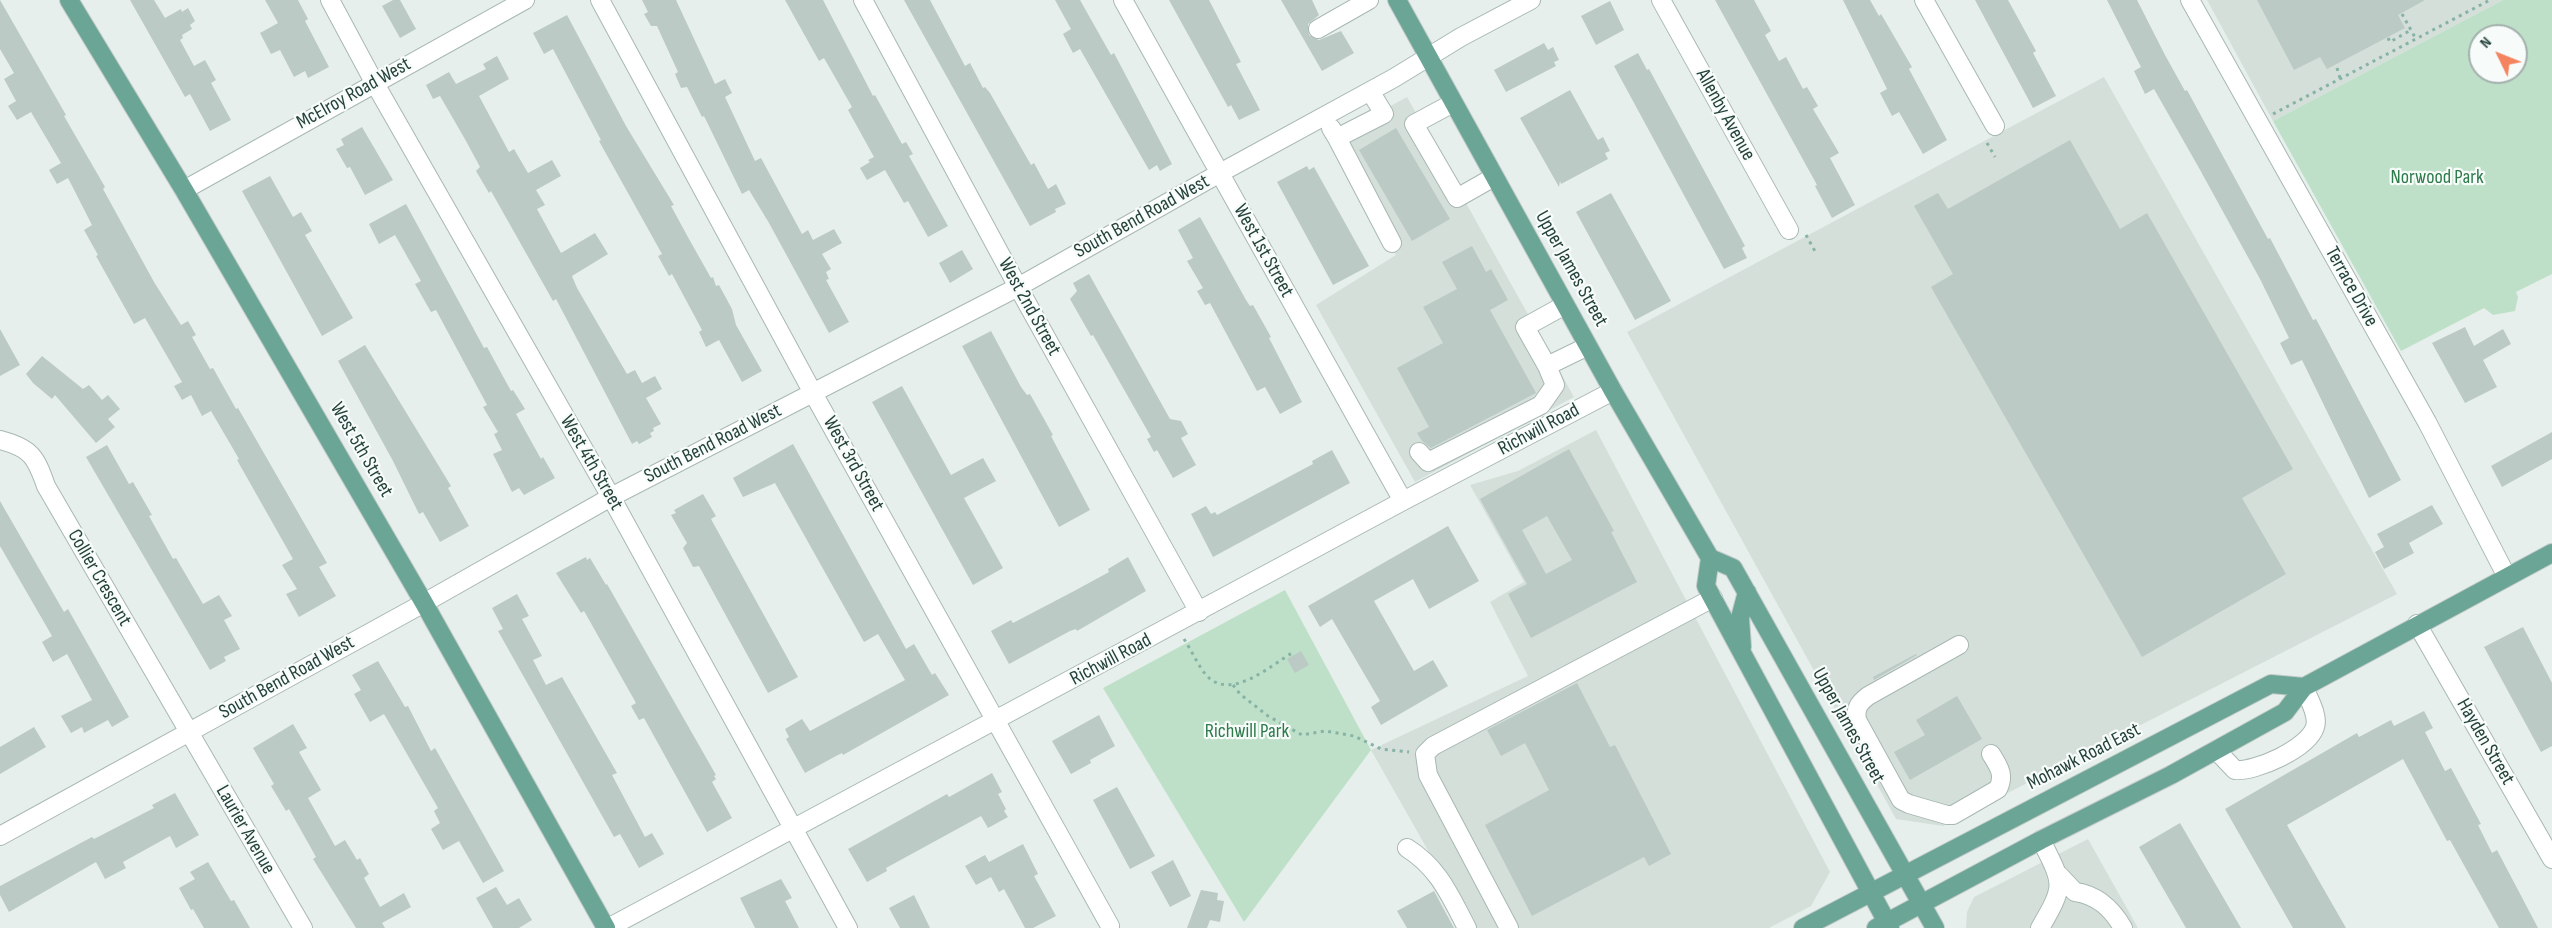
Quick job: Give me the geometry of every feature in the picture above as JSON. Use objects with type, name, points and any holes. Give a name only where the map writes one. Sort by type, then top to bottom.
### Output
[{"type":"main road","name":"West 5th Street","points":[[69,0],[184,189],[424,603],[607,928]]},
{"type":"main road","name":"Upper James Street","points":[[1397,0],[1613,391],[1710,558],[1733,568],[1935,928]]},
{"type":"main road","points":[[1710,558],[1706,586],[1870,892],[1885,926],[2041,840],[2286,712],[2304,687],[2552,553]]},
{"type":"main road","points":[[1742,651],[1740,618],[1747,592]]},
{"type":"main road","name":"Mohawk Road East","points":[[1803,928],[2271,684],[2304,687]]},
{"type":"street","name":"West 4th Street","points":[[330,0],[374,82],[611,497],[848,928]]},
{"type":"street","name":"McElroy Road West","points":[[184,189],[525,0]]},
{"type":"street","name":"West 3rd Street","points":[[600,0],[813,393],[1110,926]]},
{"type":"street","name":"West 2nd Street","points":[[863,0],[1018,287],[1199,612]]},
{"type":"street","name":"West 1st Street","points":[[1123,0],[1403,501]]},
{"type":"street","points":[[1318,29],[1369,0]]},
{"type":"street","name":"South Bend Road West","points":[[0,836],[424,603],[611,497],[1018,287],[1531,0]]},
{"type":"street","name":"Allenby Avenue","points":[[1661,0],[1789,230]]},
{"type":"street","points":[[1924,0],[1995,126]]},
{"type":"street","name":"Terrace Drive","points":[[2190,0],[2427,422],[2507,577]]},
{"type":"street","points":[[1370,91],[1384,114],[1414,124],[1457,198],[1494,177]]},
{"type":"street","points":[[1414,124],[1453,103]]},
{"type":"street","points":[[1337,138],[1384,114]]},
{"type":"street","points":[[1325,116],[1392,243]]},
{"type":"street","points":[[1419,452],[1428,462],[1541,405],[1555,385],[1526,327],[1565,305]]},
{"type":"street","points":[[1547,366],[1588,346]]},
{"type":"street","name":"Richwill Road","points":[[607,928],[996,722],[1403,501],[1613,391]]},
{"type":"street","name":"Collier Crescent","points":[[0,440],[20,445],[38,462],[46,486],[188,732]]},
{"type":"street","points":[[1509,928],[1428,775],[1425,754],[1433,746],[1713,598]]},
{"type":"street","name":"Hayden Street","points":[[2417,624],[2552,859]]},
{"type":"street","points":[[1959,645],[1868,696],[1859,704],[1856,711],[1857,720],[1901,800],[1947,815],[1953,815],[1998,789],[2002,782],[2001,771],[1991,754]]},
{"type":"street","points":[[2216,750],[2235,770],[2246,771],[2306,742],[2316,726],[2315,716],[2304,687]]},
{"type":"street","name":"Laurier Avenue","points":[[188,732],[303,928]]},
{"type":"street","points":[[2041,840],[2059,875],[2075,892],[2086,893],[2108,906],[2123,928]]},
{"type":"street","points":[[1407,848],[1422,857],[1437,873],[1467,928]]},
{"type":"street","points":[[2045,924],[2060,890],[2059,875]]},
{"type":"path","points":[[2259,122],[2490,0]]},
{"type":"path","points":[[2402,14],[2416,39]]},
{"type":"path","points":[[2388,38],[2390,42],[2411,30]]},
{"type":"path","points":[[2337,69],[2340,79]]},
{"type":"path","points":[[1807,237],[1816,253]]},
{"type":"path","points":[[1175,625],[1208,676],[1224,685],[1233,686],[1292,653]]},
{"type":"path","points":[[1233,686],[1239,694],[1268,716],[1302,735],[1325,731],[1354,736],[1382,749],[1425,754]]},
{"type":"shaded area","points":[[2207,0],[2503,0],[2273,121]]},
{"type":"shaded area","points":[[2104,77],[2397,594],[1943,826],[1896,819],[1627,332]]},
{"type":"shaded area","points":[[1407,97],[1574,397],[1415,482],[1316,305],[1396,255],[1334,137]]},
{"type":"shaded area","points":[[1596,430],[1830,872],[1811,906],[1769,928],[1472,928],[1371,750],[1528,676],[1490,602],[1524,582],[1470,485],[1518,471]]},
{"type":"shaded area","points":[[2088,839],[2138,928],[1966,928],[1967,912],[1974,897]]},
{"type":"green space","name":"Norwood Park","points":[[2503,0],[2552,0],[2552,274],[2516,292],[2518,297],[2515,311],[2493,315],[2484,308],[2401,351],[2273,121]]},
{"type":"green space","name":"Richwill Park","points":[[1285,590],[1371,750],[1244,922],[1103,688]]},
{"type":"building","points":[[0,0],[66,115],[64,116],[105,187],[103,189],[154,282],[181,325],[188,321],[196,335],[192,337],[210,369],[213,368],[236,409],[238,408],[327,563],[319,567],[336,596],[299,617],[286,594],[297,589],[282,565],[293,559],[237,460],[239,459],[211,411],[202,416],[191,395],[182,400],[174,386],[182,382],[145,318],[134,324],[84,230],[92,225],[68,178],[57,184],[49,170],[61,163],[31,112],[17,120],[8,106],[16,101],[4,79],[14,73],[0,49]]},
{"type":"building","points":[[130,0],[154,0],[165,18],[181,9],[182,12],[188,8],[195,21],[190,25],[192,29],[182,35],[183,38],[180,40],[194,66],[205,60],[216,80],[211,83],[231,120],[210,131],[190,94],[185,97]]},
{"type":"building","points":[[265,0],[298,0],[308,19],[305,21],[329,67],[308,78],[305,71],[294,77],[280,50],[271,54],[260,33],[278,23]]},
{"type":"building","points":[[393,0],[400,0],[416,29],[400,38],[382,6]]},
{"type":"building","points":[[642,0],[676,0],[715,84],[725,79],[732,93],[725,97],[755,161],[761,158],[802,234],[808,230],[813,240],[834,229],[842,243],[822,254],[831,269],[826,272],[829,279],[826,280],[849,322],[829,333],[749,190],[742,194],[704,116],[702,117],[687,87],[681,88],[675,74],[678,72],[657,26],[651,26],[644,14],[648,12]]},
{"type":"building","points":[[785,0],[823,0],[873,96],[875,95],[902,144],[906,142],[913,154],[909,156],[948,226],[928,237],[908,201],[904,203],[885,170],[867,180],[860,168],[874,157],[848,110],[852,107],[824,58],[819,61]]},
{"type":"building","points":[[904,0],[930,0],[965,66],[970,63],[983,88],[985,87],[990,93],[1031,165],[1034,163],[1048,189],[1056,184],[1066,204],[1055,209],[1056,212],[1030,226]]},
{"type":"building","points":[[1055,0],[1080,0],[1111,55],[1114,53],[1172,164],[1160,171],[1157,165],[1149,170],[1080,49],[1073,53],[1063,34],[1071,29]]},
{"type":"building","points":[[1169,0],[1209,0],[1241,62],[1236,64],[1260,110],[1239,120],[1231,105],[1228,107]]},
{"type":"building","points":[[1281,0],[1312,0],[1319,15],[1308,24],[1309,35],[1319,40],[1341,31],[1354,53],[1322,71]]},
{"type":"building","points":[[1715,0],[1754,0],[1771,31],[1765,35],[1779,61],[1786,57],[1803,89],[1807,87],[1818,106],[1813,109],[1839,153],[1830,158],[1855,205],[1832,218],[1815,186],[1817,185]]},
{"type":"building","points":[[1843,0],[1870,0],[1879,16],[1881,14],[1912,67],[1909,69],[1947,140],[1923,154],[1899,112],[1892,116],[1880,93],[1887,89]]},
{"type":"building","points":[[1975,0],[2008,0],[2036,51],[2033,53],[2056,96],[2033,108]]},
{"type":"building","points":[[2107,0],[2137,0],[2165,55],[2185,91],[2187,90],[2268,239],[2270,238],[2313,320],[2316,319],[2401,480],[2369,498],[2302,360],[2291,365],[2280,343],[2289,338],[2260,279],[2199,168],[2154,89],[2145,94],[2134,71],[2141,67]]},
{"type":"building","points":[[2257,0],[2425,0],[2398,15],[2405,28],[2327,69],[2320,57],[2294,70]]},
{"type":"building","points":[[1610,1],[1624,30],[1596,45],[1581,16]]},
{"type":"building","points":[[567,15],[626,126],[674,205],[671,206],[689,239],[711,278],[713,277],[716,286],[719,285],[732,309],[736,325],[762,371],[742,382],[719,340],[706,347],[699,332],[702,330],[672,274],[669,276],[658,256],[662,254],[599,141],[601,140],[553,49],[544,54],[533,33]]},
{"type":"building","points":[[1544,43],[1548,50],[1553,47],[1559,60],[1554,62],[1556,66],[1506,92],[1494,70]]},
{"type":"building","points":[[1638,53],[1647,70],[1649,69],[1745,246],[1742,248],[1747,258],[1724,269],[1614,66]]},
{"type":"building","points":[[497,56],[509,79],[479,96],[509,152],[514,149],[528,173],[552,160],[561,176],[536,190],[545,205],[537,209],[561,253],[595,233],[608,254],[572,276],[577,288],[627,374],[635,370],[642,383],[655,376],[662,389],[646,398],[661,424],[653,428],[654,431],[650,433],[652,437],[639,444],[637,441],[632,444],[556,299],[553,301],[491,191],[489,193],[476,171],[480,167],[440,96],[433,99],[426,85],[449,72],[456,84],[486,69],[483,64]]},
{"type":"building","points":[[1570,90],[1596,137],[1598,140],[1603,137],[1610,151],[1605,153],[1608,159],[1561,184],[1560,181],[1559,187],[1520,118]]},
{"type":"building","points":[[362,127],[393,180],[365,195],[350,167],[347,168],[336,149],[344,145],[341,139]]},
{"type":"building","points":[[1396,128],[1450,219],[1412,241],[1359,150]]},
{"type":"building","points":[[2070,140],[2120,229],[2147,213],[2293,469],[2242,498],[2286,574],[2142,657],[1931,287],[1953,274],[1914,206],[1938,193],[1948,209]]},
{"type":"building","points":[[1307,166],[1309,170],[1314,167],[1369,266],[1333,285],[1277,182]]},
{"type":"building","points":[[270,176],[293,217],[301,212],[312,231],[305,235],[353,318],[322,336],[242,191]]},
{"type":"building","points":[[1611,193],[1671,301],[1635,320],[1576,212]]},
{"type":"building","points":[[406,204],[484,348],[487,347],[511,391],[513,390],[525,409],[516,414],[541,459],[543,457],[555,478],[524,495],[519,488],[512,492],[493,454],[502,450],[494,434],[498,432],[483,407],[487,405],[436,310],[431,312],[415,284],[421,281],[395,235],[379,244],[369,224]]},
{"type":"building","points":[[1200,217],[1246,300],[1250,306],[1253,305],[1271,337],[1269,338],[1302,402],[1280,414],[1265,387],[1257,391],[1210,303],[1205,305],[1197,291],[1203,288],[1187,261],[1193,258],[1178,230]]},
{"type":"building","points":[[1472,246],[1486,272],[1491,269],[1508,300],[1490,310],[1536,393],[1431,448],[1422,441],[1417,433],[1429,427],[1397,368],[1443,343],[1423,307],[1457,289],[1442,262]]},
{"type":"building","points":[[962,250],[973,269],[950,283],[939,263]]},
{"type":"building","points":[[1089,274],[1170,419],[1181,421],[1188,434],[1181,438],[1196,465],[1173,478],[1157,450],[1154,452],[1147,439],[1151,437],[1070,299],[1077,291],[1073,283]]},
{"type":"building","points":[[2465,327],[2474,346],[2503,329],[2511,344],[2483,360],[2497,387],[2465,403],[2432,343]]},
{"type":"building","points":[[0,329],[20,365],[0,376]]},
{"type":"building","points":[[991,331],[1021,387],[1027,395],[1030,394],[1053,435],[1051,436],[1090,510],[1059,527],[962,346]]},
{"type":"building","points":[[365,345],[451,486],[448,488],[469,526],[440,542],[423,512],[419,514],[393,461],[338,361]]},
{"type":"building","points":[[42,356],[83,389],[89,385],[102,400],[108,395],[120,409],[108,419],[115,427],[96,443],[55,395],[52,399],[26,374]]},
{"type":"building","points":[[902,386],[951,475],[983,458],[996,481],[964,498],[1003,568],[973,585],[872,402]]},
{"type":"building","points":[[2552,432],[2552,459],[2502,487],[2491,466]]},
{"type":"building","points":[[793,444],[906,649],[914,644],[932,675],[935,673],[949,695],[843,755],[842,753],[805,773],[786,739],[789,737],[785,729],[802,719],[810,731],[905,680],[878,634],[864,642],[775,483],[743,497],[733,478]]},
{"type":"building","points":[[107,445],[129,484],[133,482],[173,559],[176,558],[203,604],[219,595],[232,616],[224,620],[240,649],[224,657],[226,661],[210,670],[86,457]]},
{"type":"building","points":[[1569,449],[1614,531],[1611,532],[1637,582],[1531,638],[1508,594],[1527,584],[1480,499]],"holes":[[[1547,516],[1572,560],[1546,574],[1522,530]]]},
{"type":"building","points":[[1332,450],[1350,483],[1213,557],[1191,514],[1206,506],[1211,514],[1215,512],[1217,515],[1313,464],[1312,461]]},
{"type":"building","points":[[703,494],[716,516],[711,519],[798,677],[768,693],[699,566],[693,567],[683,548],[687,543],[671,515],[676,513],[674,510]]},
{"type":"building","points":[[0,501],[64,612],[68,609],[129,717],[112,727],[108,720],[84,733],[82,727],[71,733],[61,716],[92,700],[67,654],[53,662],[42,642],[52,636],[0,546]]},
{"type":"building","points":[[2432,505],[2443,524],[2409,543],[2414,553],[2384,569],[2375,552],[2384,547],[2377,534]]},
{"type":"building","points":[[1448,526],[1479,581],[1429,609],[1413,579],[1374,601],[1414,671],[1433,660],[1448,686],[1381,725],[1371,707],[1380,701],[1332,619],[1320,627],[1308,606]]},
{"type":"building","points":[[586,557],[587,560],[590,558],[607,584],[716,775],[714,776],[716,779],[712,782],[732,818],[707,832],[644,718],[639,720],[631,706],[636,703],[584,611],[581,613],[556,573]]},
{"type":"building","points":[[1128,557],[1146,591],[1077,631],[1076,629],[1070,631],[1009,664],[991,631],[1011,620],[1013,623],[1076,590],[1109,572],[1108,569]]},
{"type":"building","points":[[517,594],[529,616],[522,619],[542,656],[533,660],[546,685],[562,677],[617,773],[612,775],[645,837],[652,833],[664,854],[639,868],[620,834],[614,837],[498,631],[503,629],[492,608]]},
{"type":"building","points":[[2523,627],[2552,683],[2552,746],[2541,752],[2484,647]]},
{"type":"building","points":[[1301,651],[1309,665],[1295,673],[1287,659]]},
{"type":"building","points":[[1917,655],[1874,680],[1873,677]]},
{"type":"building","points":[[378,661],[405,707],[408,706],[431,751],[435,748],[504,871],[483,883],[459,841],[443,850],[431,829],[440,823],[434,811],[438,808],[384,714],[370,722],[354,694],[361,690],[352,675]]},
{"type":"building","points":[[1577,683],[1610,747],[1615,745],[1671,854],[1649,866],[1644,857],[1532,916],[1485,825],[1549,790],[1525,743],[1501,756],[1487,730]]},
{"type":"building","points":[[1957,696],[1982,739],[1910,780],[1894,752],[1925,735],[1916,720]]},
{"type":"building","points":[[2424,711],[2433,728],[2425,732],[2445,771],[2451,768],[2481,824],[2478,825],[2492,853],[2497,850],[2538,928],[2499,928],[2450,840],[2447,841],[2403,759],[2287,825],[2346,928],[2293,928],[2225,809],[2357,733],[2359,737],[2391,720],[2394,726]]},
{"type":"building","points":[[1099,715],[1115,746],[1071,774],[1052,741]]},
{"type":"building","points":[[293,724],[307,748],[299,752],[321,790],[308,798],[335,846],[345,840],[357,860],[360,858],[369,874],[364,878],[380,907],[404,893],[411,907],[382,923],[385,928],[356,928],[313,859],[316,857],[289,809],[286,811],[271,786],[274,784],[253,748]]},
{"type":"building","points":[[34,727],[46,747],[0,774],[0,747]]},
{"type":"building","points":[[992,773],[1002,792],[998,794],[1008,817],[988,828],[981,816],[886,868],[887,871],[867,882],[848,849],[947,794],[949,797]]},
{"type":"building","points":[[1117,787],[1155,856],[1130,869],[1093,800]]},
{"type":"building","points":[[175,793],[199,835],[176,848],[170,836],[123,862],[126,868],[105,879],[96,862],[9,912],[0,895],[0,886],[92,837],[94,839],[154,808],[152,805]]},
{"type":"building","points":[[2180,823],[2241,928],[2186,928],[2139,847]]},
{"type":"building","points":[[1023,844],[1038,874],[1034,876],[1056,916],[1033,928],[1025,928],[1004,889],[999,892],[991,877],[976,885],[965,866],[985,855],[989,862]]},
{"type":"building","points":[[1173,860],[1191,896],[1170,907],[1151,872]]},
{"type":"building","points":[[208,862],[250,928],[204,928],[193,909],[191,910],[179,888],[195,879],[190,872]]},
{"type":"building","points":[[781,879],[792,898],[785,901],[799,928],[755,928],[740,898]]},
{"type":"building","points":[[496,887],[507,905],[519,898],[532,920],[519,928],[493,928],[476,898]]},
{"type":"building","points":[[1201,890],[1218,893],[1217,900],[1224,901],[1220,922],[1210,920],[1207,928],[1187,928]]},
{"type":"building","points":[[1434,891],[1454,928],[1407,928],[1397,911]]},
{"type":"building","points":[[914,895],[930,928],[900,928],[889,908]]}]
